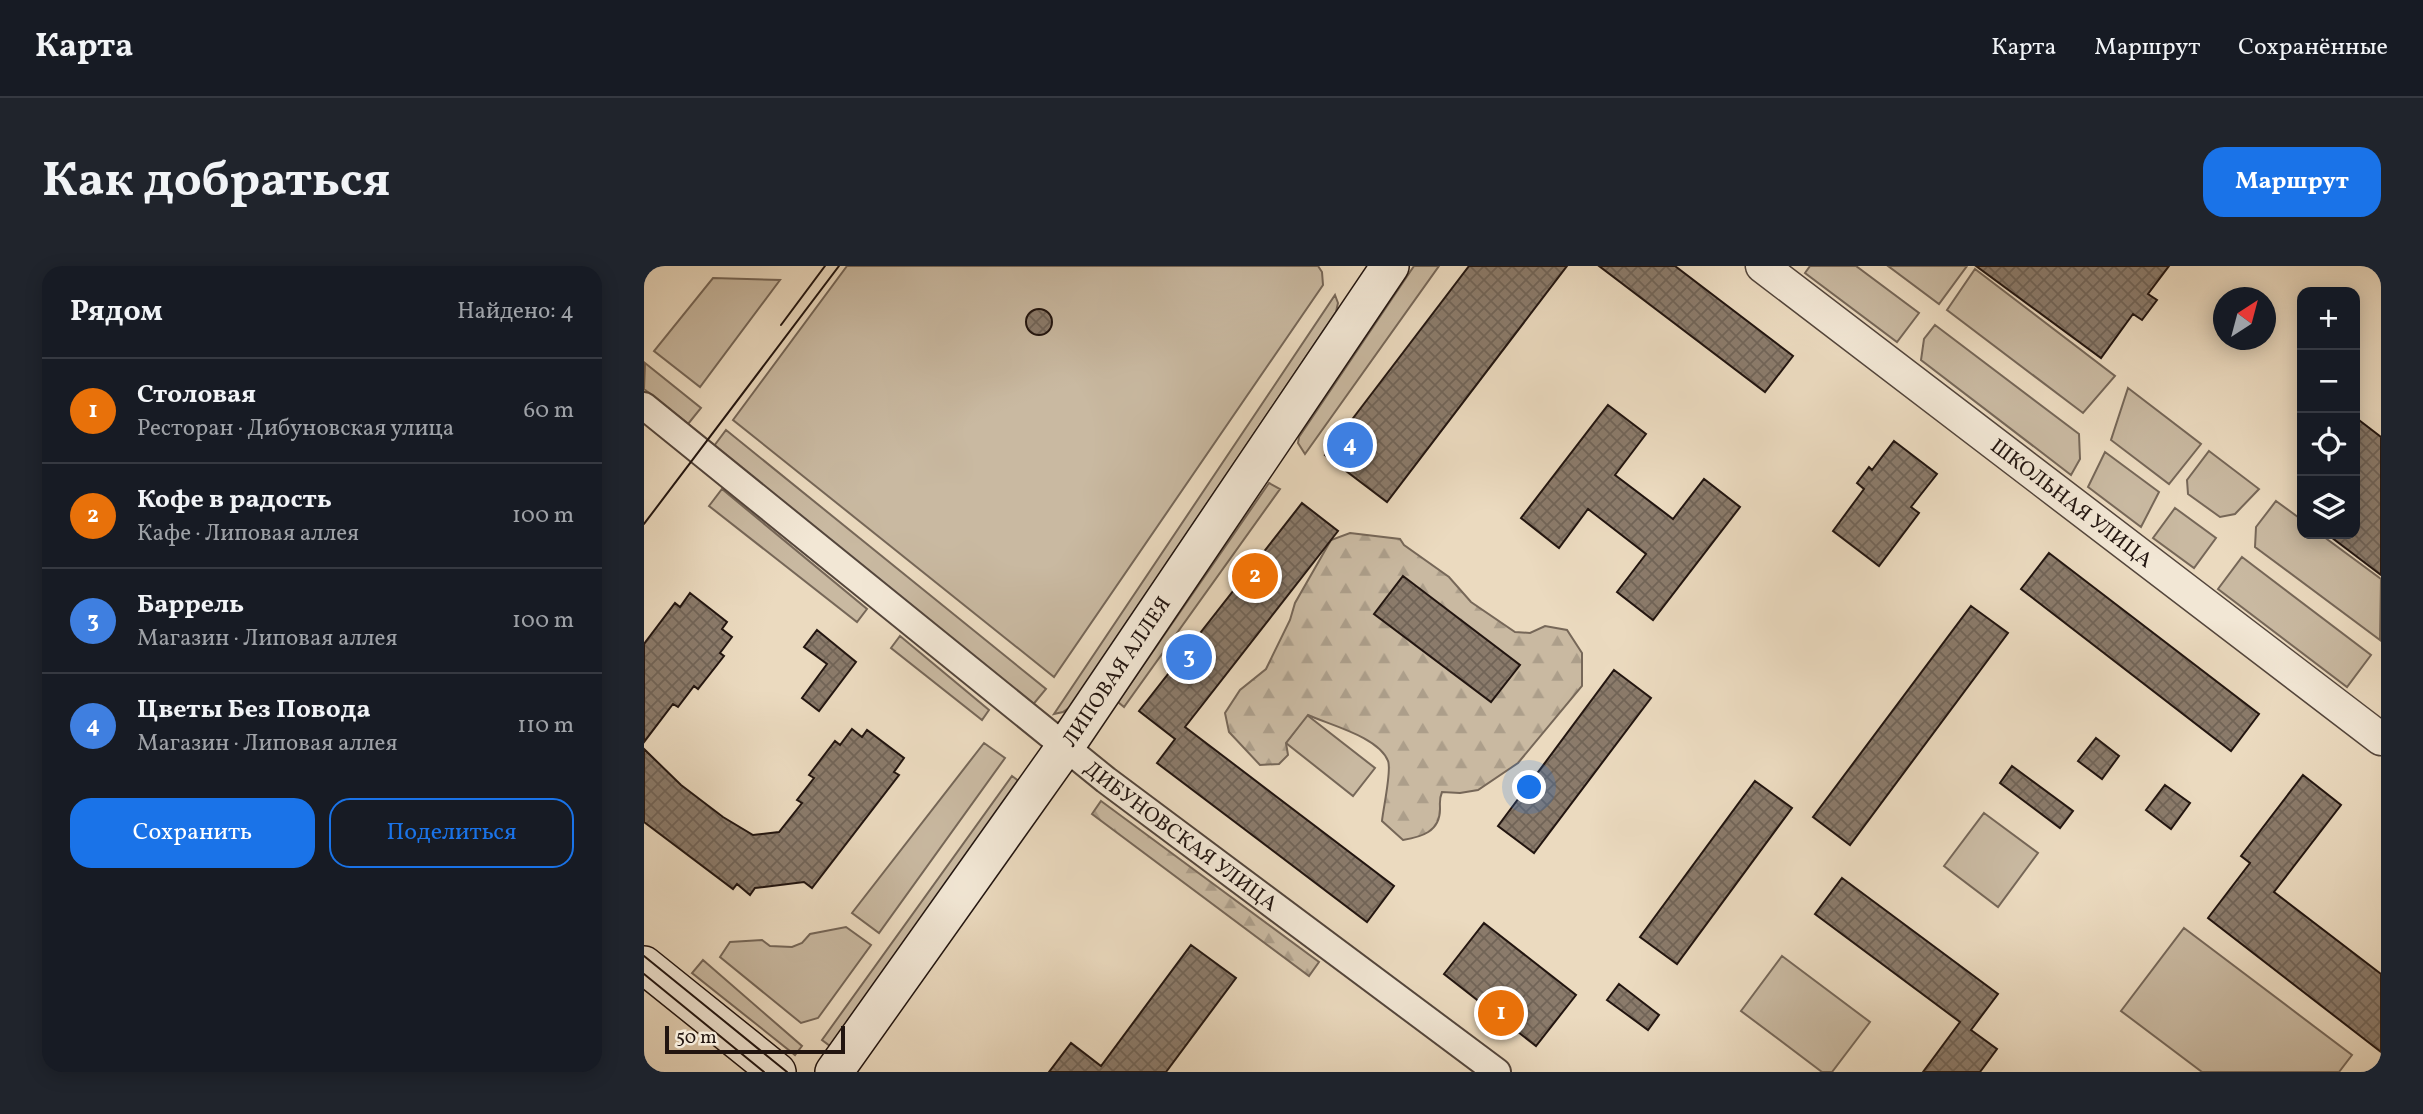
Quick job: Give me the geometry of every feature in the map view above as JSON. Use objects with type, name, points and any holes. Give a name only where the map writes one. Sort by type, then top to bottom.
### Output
[{"type":"main road","name":"ЛИПОВАЯ АЛЛЕЯ","points":[[834,1072],[1065,747],[1390,266]]},
{"type":"main road","points":[[644,965],[776,1072]]},
{"type":"street","name":"ШКОЛЬНАЯ УЛИЦА","points":[[1762,266],[2381,739]]},
{"type":"street","name":"ДИБУНОВСКАЯ УЛИЦА","points":[[644,406],[1065,747],[1497,1072]]},
{"type":"green space","points":[[847,266],[1318,266],[1322,272],[1323,285],[1054,677],[733,420]]},
{"type":"green space","points":[[1414,266],[1439,266],[1305,454],[1298,443],[1299,437]]},
{"type":"green space","points":[[1810,266],[1856,266],[1919,313],[1897,342],[1805,273]]},
{"type":"green space","points":[[1888,266],[1967,266],[1939,304]]},
{"type":"green space","points":[[1975,269],[2115,376],[2083,413],[1947,310]]},
{"type":"green space","points":[[713,278],[780,280],[700,387],[654,351]]},
{"type":"green space","points":[[1335,295],[1338,303],[1336,312],[1070,707],[1054,714]]},
{"type":"green space","points":[[1935,325],[2079,434],[2080,459],[2071,475],[1921,360],[1924,339]]},
{"type":"green space","points":[[645,363],[701,408],[688,424],[644,389]]},
{"type":"green space","points":[[2128,388],[2201,444],[2169,484],[2111,440]]},
{"type":"green space","points":[[726,430],[1046,689],[1031,707],[714,446]]},
{"type":"green space","points":[[2209,451],[2259,489],[2235,514],[2220,517],[2188,494],[2187,480]]},
{"type":"green space","points":[[2105,452],[2159,492],[2141,527],[2088,487]]},
{"type":"green space","points":[[1269,483],[1280,489],[1124,707],[1118,702]]},
{"type":"green space","points":[[722,489],[867,609],[857,622],[709,506]]},
{"type":"green space","points":[[2276,501],[2297,516],[2297,539],[2327,539],[2381,579],[2380,640],[2255,547],[2256,527]]},
{"type":"green space","points":[[2175,508],[2216,538],[2194,568],[2153,538]]},
{"type":"green space","points":[[1350,533],[1400,539],[1404,545],[1449,577],[1471,602],[1515,632],[1530,633],[1545,626],[1567,630],[1582,653],[1582,686],[1518,763],[1478,790],[1442,792],[1439,817],[1433,828],[1423,835],[1403,840],[1382,821],[1389,766],[1383,753],[1375,745],[1308,715],[1286,743],[1288,755],[1279,764],[1260,765],[1229,732],[1225,713],[1240,690],[1266,669],[1290,620],[1295,603],[1331,540]]},
{"type":"green space","points":[[2242,557],[2371,655],[2347,687],[2218,589]]},
{"type":"green space","points":[[900,636],[989,710],[982,720],[891,648]]},
{"type":"green space","points":[[1307,715],[1375,768],[1353,796],[1286,743]]},
{"type":"green space","points":[[984,743],[1005,758],[879,933],[852,913]]},
{"type":"green space","points":[[1012,776],[1020,782],[830,1046],[822,1040]]},
{"type":"green space","points":[[1101,801],[1319,962],[1309,976],[1092,814]]},
{"type":"green space","points":[[1984,813],[2038,853],[1998,907],[1944,866]]},
{"type":"green space","points":[[846,927],[871,945],[818,1018],[801,1023],[720,957],[730,942],[762,940],[770,946],[792,947],[802,943],[810,934]]},
{"type":"green space","points":[[2184,928],[2352,1055],[2339,1072],[2202,1072],[2121,1011]]},
{"type":"green space","points":[[1782,956],[1870,1022],[1832,1072],[1822,1072],[1741,1011]]},
{"type":"green space","points":[[703,960],[802,1046],[795,1055],[692,973]]},
{"type":"building","points":[[1469,266],[1567,266],[1387,502],[1325,455]]},
{"type":"building","points":[[1599,266],[1675,266],[1793,356],[1765,392]]},
{"type":"building","points":[[1976,266],[2169,266],[2148,294],[2157,300],[2142,320],[2133,314],[2101,358]]},
{"type":"building","points":[[1039,309],[1049,312],[1052,322],[1049,332],[1039,335],[1029,332],[1026,322],[1029,312]]},
{"type":"building","points":[[1608,405],[1646,434],[1615,475],[1673,519],[1704,479],[1740,507],[1653,620],[1617,592],[1646,554],[1588,509],[1559,548],[1521,518]]},
{"type":"building","points":[[2360,421],[2381,437],[2381,575],[2334,539],[2360,539]]},
{"type":"building","points":[[1894,441],[1937,474],[1911,507],[1919,513],[1879,566],[1833,531],[1864,489],[1857,483],[1869,467],[1872,470]]},
{"type":"building","points":[[1302,503],[1338,531],[1185,727],[1394,886],[1367,922],[1157,763],[1175,739],[1139,711]]},
{"type":"building","points":[[2049,553],[2259,714],[2231,751],[2021,589]]},
{"type":"building","points":[[1403,576],[1520,665],[1491,702],[1374,614]]},
{"type":"building","points":[[690,593],[727,622],[722,629],[732,637],[720,653],[724,656],[698,689],[694,686],[678,707],[673,704],[644,742],[644,644],[675,603],[680,607]]},
{"type":"building","points":[[1971,606],[2008,633],[1850,845],[1813,817]]},
{"type":"building","points":[[817,630],[856,662],[819,711],[802,698],[827,664],[804,647]]},
{"type":"building","points":[[1614,670],[1651,698],[1534,853],[1498,826]]},
{"type":"building","points":[[852,729],[862,737],[867,730],[904,758],[894,772],[899,775],[812,888],[804,882],[755,888],[750,895],[737,884],[733,889],[644,822],[644,749],[681,785],[723,817],[753,835],[779,832],[802,803],[797,800],[814,778],[809,775],[835,741],[840,745]]},
{"type":"building","points":[[2096,738],[2119,756],[2102,779],[2078,761]]},
{"type":"building","points":[[2012,766],[2073,811],[2060,828],[2000,783]]},
{"type":"building","points":[[2303,775],[2341,805],[2274,892],[2381,974],[2381,1052],[2208,918],[2250,863],[2241,856]]},
{"type":"building","points":[[1755,781],[1792,808],[1677,964],[1640,937]]},
{"type":"building","points":[[2165,785],[2190,803],[2171,829],[2146,810]]},
{"type":"building","points":[[1842,878],[1998,994],[1971,1030],[1997,1049],[1980,1072],[1923,1072],[1960,1022],[1815,914]]},
{"type":"building","points":[[1484,923],[1576,995],[1536,1046],[1444,974]]},
{"type":"building","points":[[1191,945],[1236,978],[1166,1072],[1049,1072],[1071,1043],[1101,1066]]},
{"type":"building","points":[[1619,984],[1659,1015],[1648,1030],[1607,1000]]},
{"type":"tram line","points":[[781,325],[825,266]]},
{"type":"tram line","points":[[644,524],[839,266]]},
{"type":"tram line","points":[[644,956],[787,1072]]},
{"type":"tram line","points":[[644,974],[764,1072]]},
{"type":"place","name":"Цветы Без Повода","points":[[1350,445]]},
{"type":"place","name":"Кофе в радость","points":[[1255,576]]},
{"type":"place","name":"Баррель","points":[[1189,657]]},
{"type":"place","name":"Столовая","points":[[1501,1013]]}]
